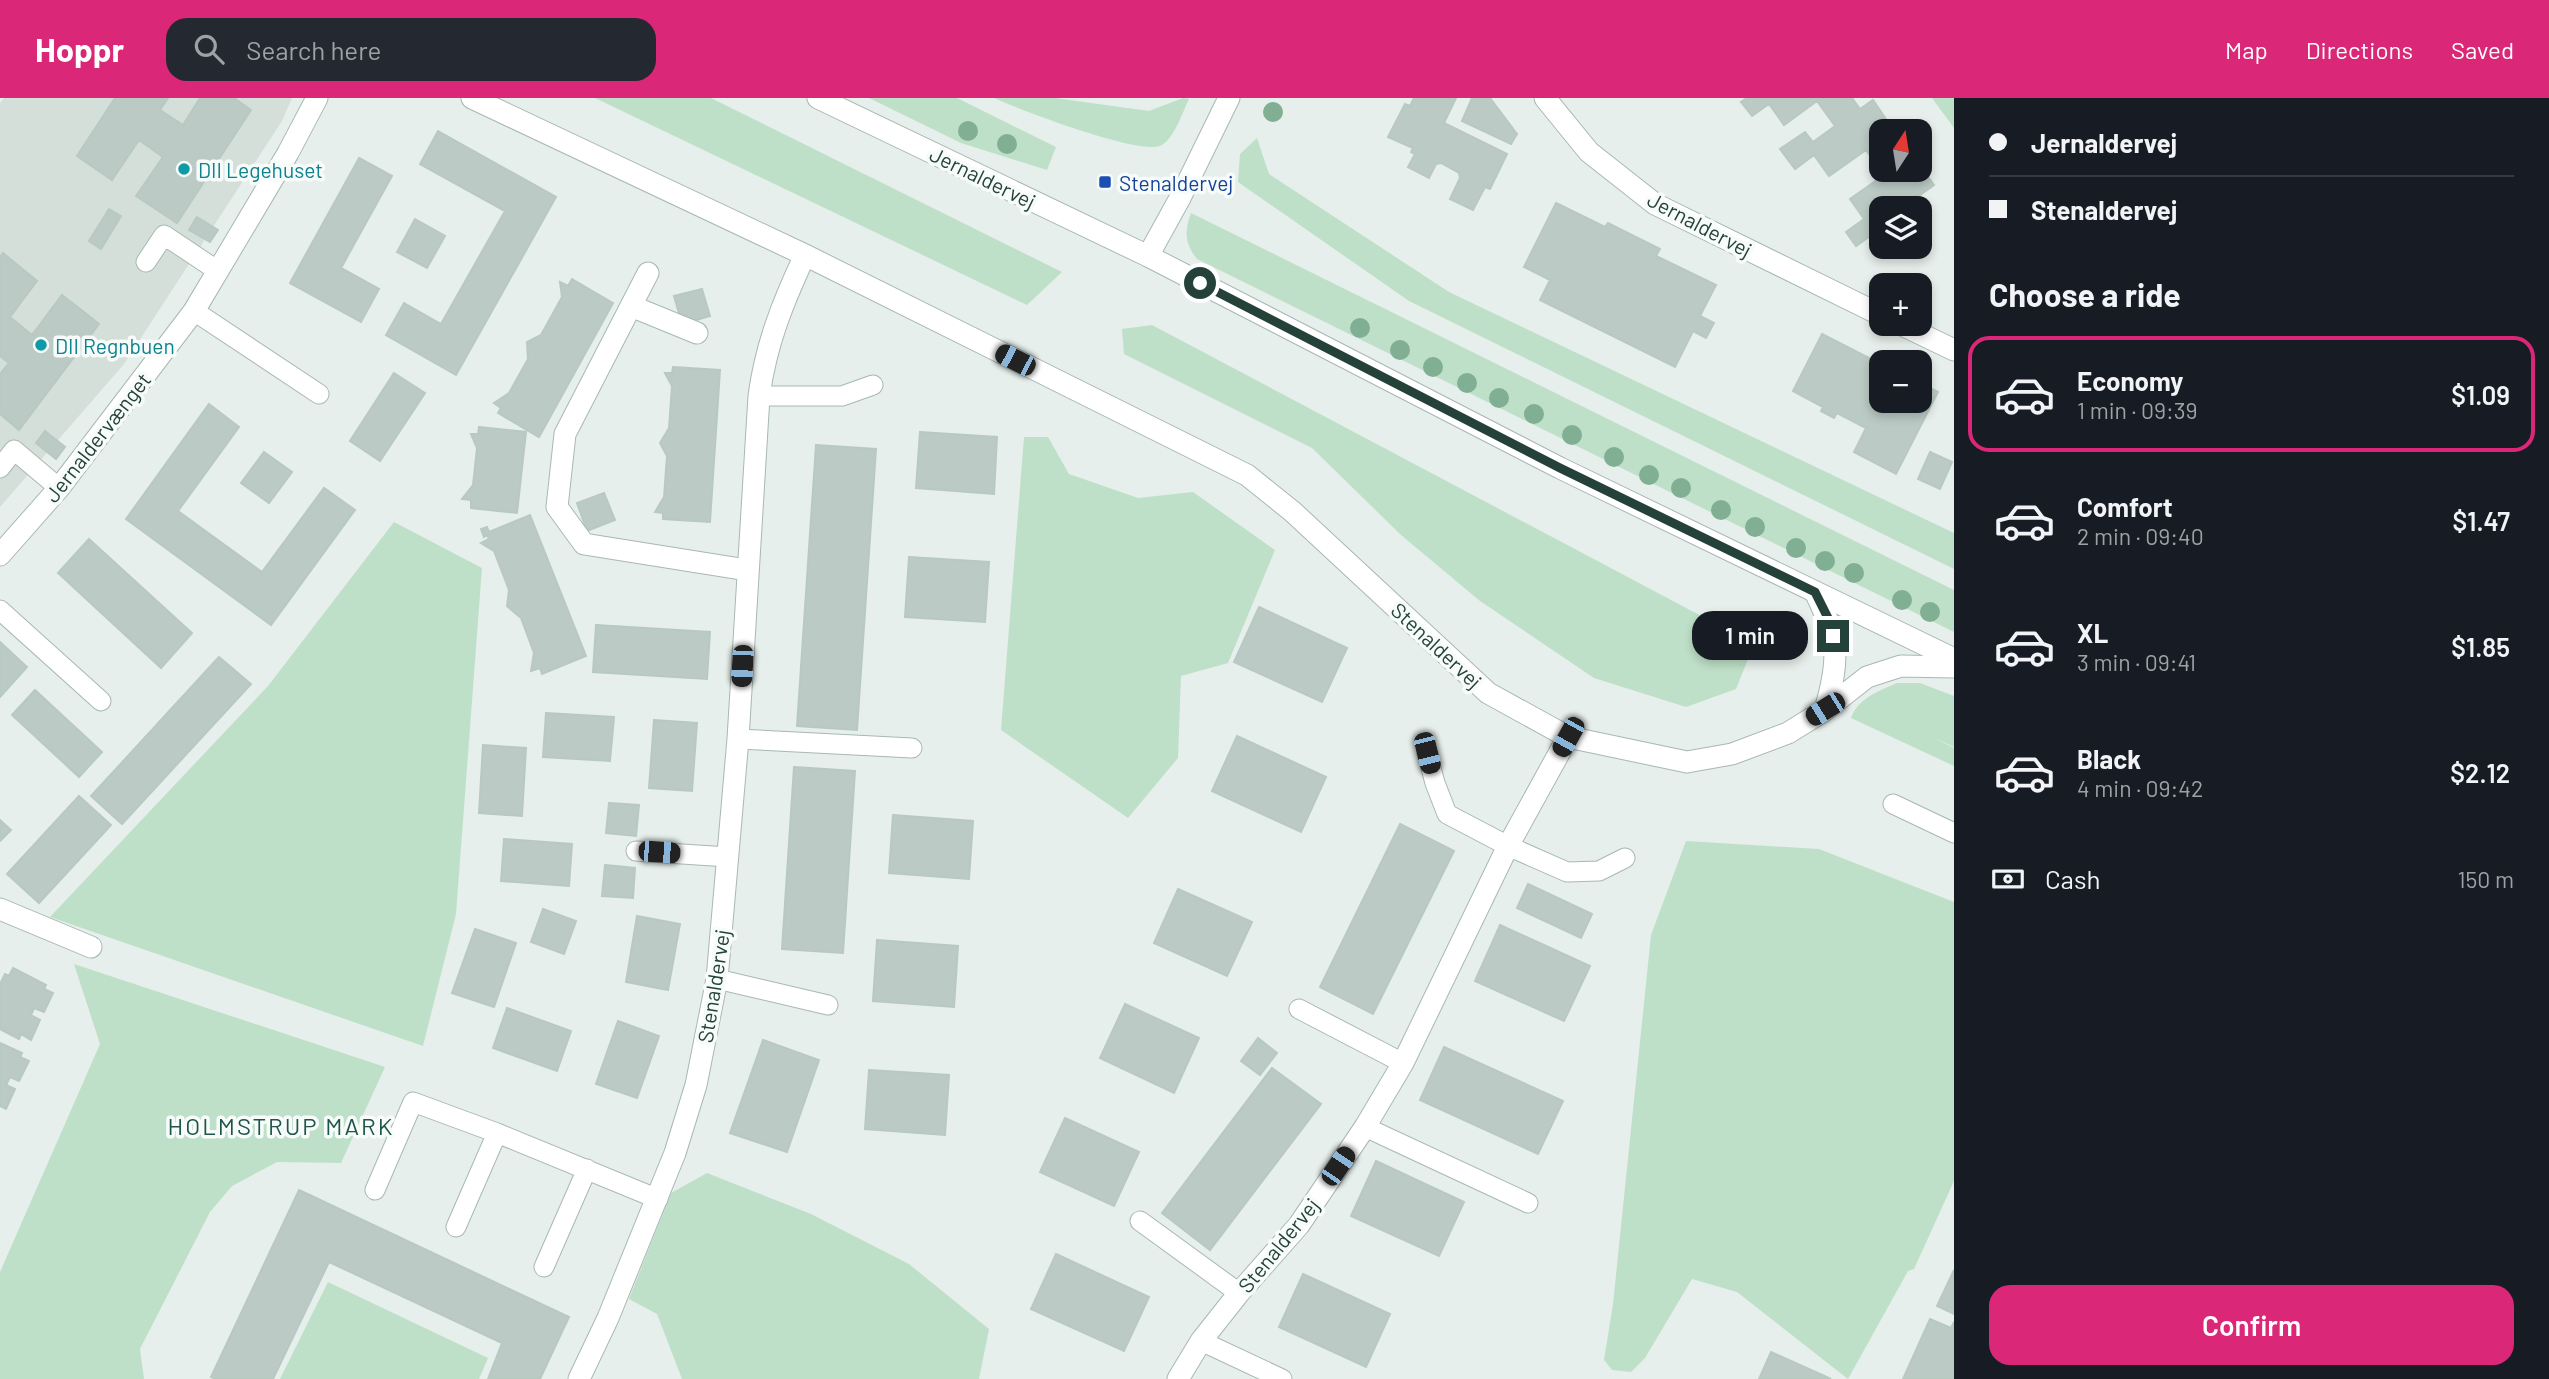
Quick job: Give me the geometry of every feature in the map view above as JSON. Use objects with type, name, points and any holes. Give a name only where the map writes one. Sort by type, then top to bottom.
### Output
[{"type":"street","name":"Jernaldervænget","points":[[0,555],[59,488],[194,311],[288,153],[317,98]]},
{"type":"street","name":"Stenaldervej","points":[[472,98],[805,255],[1247,475],[1293,512],[1488,693],[1568,737],[1687,762],[1732,754],[1788,733],[1867,677],[1901,666],[1954,667]]},
{"type":"street","name":"Jernaldervej","points":[[818,98],[1148,256],[1560,468],[1954,659]]},
{"type":"street","points":[[1148,256],[1229,98]]},
{"type":"street","name":"Jernaldervej","points":[[1545,98],[1589,152],[1655,204],[1869,309]]},
{"type":"street","name":"Stenaldervej","points":[[579,1379],[658,1199],[696,1085],[717,979],[737,739],[762,370],[779,312],[805,255]]},
{"type":"street","points":[[648,273],[565,434],[557,507],[584,544],[747,570]]},
{"type":"street","points":[[631,306],[697,333]]},
{"type":"street","points":[[1925,336],[1954,350]]},
{"type":"street","points":[[1815,592],[1829,620],[1837,652],[1835,675],[1825,709]]},
{"type":"street","name":"Stenaldervej","points":[[1178,1379],[1201,1341],[1299,1225],[1365,1127],[1403,1063],[1508,846],[1568,737]]},
{"type":"street","points":[[0,908],[91,947]]},
{"type":"lane","points":[[146,262],[164,235],[218,271]]},
{"type":"lane","points":[[194,311],[319,394]]},
{"type":"lane","points":[[759,396],[842,396],[873,385]]},
{"type":"lane","points":[[0,467],[14,450],[59,488]]},
{"type":"lane","points":[[0,610],[101,701]]},
{"type":"lane","points":[[737,739],[912,748]]},
{"type":"lane","points":[[1427,753],[1434,783],[1447,814],[1508,846],[1567,872],[1599,871],[1625,858]]},
{"type":"lane","points":[[1894,804],[1954,833]]},
{"type":"lane","points":[[636,851],[728,857]]},
{"type":"lane","points":[[717,979],[828,1005]]},
{"type":"lane","points":[[1298,1009],[1403,1063]]},
{"type":"lane","points":[[375,1190],[413,1102],[658,1199]]},
{"type":"lane","points":[[1365,1127],[1528,1203]]},
{"type":"lane","points":[[456,1227],[497,1133]]},
{"type":"lane","points":[[544,1266],[587,1169]]},
{"type":"lane","points":[[1140,1221],[1239,1293]]},
{"type":"lane","points":[[1201,1341],[1282,1379]]},
{"type":"shaded area","points":[[4,98],[292,98],[282,121],[124,364],[0,507],[0,103]]},
{"type":"green space","points":[[595,98],[711,98],[1062,272],[1027,305]]},
{"type":"green space","points":[[869,98],[957,98],[1056,147],[1047,170],[961,143]]},
{"type":"green space","points":[[994,98],[1055,98],[1149,111],[1183,98],[1189,99],[1167,141],[1162,145],[1150,147],[1080,130]]},
{"type":"green space","points":[[1932,98],[1954,98],[1954,128]]},
{"type":"green space","points":[[1257,138],[1269,174],[1449,292],[1954,533],[1954,569],[1409,301],[1238,182],[1240,154]]},
{"type":"green space","points":[[1191,213],[1954,590],[1954,632],[1197,259],[1187,238]]},
{"type":"green space","points":[[1152,325],[1754,644],[1736,689],[1686,707],[1594,678],[1480,601],[1401,535],[1312,448],[1124,354],[1122,329]]},
{"type":"green space","points":[[1024,437],[1048,437],[1069,474],[1138,498],[1193,492],[1275,550],[1228,663],[1181,676],[1178,758],[1128,818],[1001,730]]},
{"type":"green space","points":[[394,522],[482,568],[456,914],[423,1046],[50,917],[268,686]]},
{"type":"green space","points":[[1897,683],[1920,683],[1954,696],[1954,747],[1932,737],[1954,748],[1954,766],[1851,718],[1864,700]]},
{"type":"green space","points":[[1686,841],[1819,849],[1954,902],[1954,1181],[1914,1269],[1908,1271],[1848,1379],[1737,1292],[1692,1279],[1645,1358],[1631,1372],[1612,1370],[1604,1360],[1613,1304],[1651,935]]},
{"type":"green space","points":[[74,964],[385,1067],[341,1163],[277,1162],[232,1186],[210,1212],[140,1349],[144,1379],[0,1379],[0,1272],[100,1044]]},
{"type":"green space","points":[[707,1173],[811,1214],[909,1264],[989,1329],[979,1379],[682,1379],[657,1314],[629,1299],[671,1193]]},
{"type":"green space","points":[[328,1282],[488,1358],[479,1379],[280,1379]]},
{"type":"building","name":"DII Legehuset","points":[[115,98],[168,98],[160,110],[183,125],[200,98],[234,98],[251,110],[177,223],[136,196],[163,157],[139,140],[112,180],[77,156]]},
{"type":"building","points":[[1414,98],[1456,98],[1444,123],[1507,154],[1490,189],[1485,187],[1473,210],[1450,199],[1460,178],[1459,173],[1441,163],[1436,164],[1429,178],[1408,167],[1415,154],[1411,152],[1413,148],[1388,137],[1405,104],[1410,106]]},
{"type":"building","points":[[1472,98],[1490,98],[1517,134],[1511,144],[1462,121]]},
{"type":"building","points":[[1747,98],[1852,98],[1860,109],[1873,100],[1886,119],[1869,119],[1869,154],[1866,150],[1829,176],[1814,155],[1795,169],[1780,149],[1805,132],[1813,142],[1835,126],[1817,101],[1784,125],[1769,104],[1752,116],[1741,102]]},
{"type":"building","points":[[438,131],[556,197],[456,375],[386,335],[404,303],[441,324],[505,211],[420,164]]},
{"type":"building","points":[[359,158],[392,176],[341,268],[379,289],[361,322],[290,283]]},
{"type":"building","points":[[1874,182],[1932,182],[1934,185],[1919,196],[1869,196],[1869,237],[1856,246],[1846,232],[1864,219],[1850,199]]},
{"type":"building","points":[[1556,203],[1605,227],[1608,223],[1660,249],[1656,256],[1716,285],[1700,316],[1714,323],[1706,338],[1693,331],[1675,367],[1540,300],[1550,280],[1524,267]]},
{"type":"building","points":[[109,209],[121,216],[101,249],[89,241]]},
{"type":"building","points":[[197,217],[218,230],[210,242],[189,230]]},
{"type":"building","points":[[415,219],[445,236],[427,268],[397,252]]},
{"type":"building","name":"DII Regnbuen","points":[[3,253],[37,281],[10,317],[32,335],[62,295],[99,324],[19,430],[0,414],[0,374],[9,363],[0,356],[0,257]]},
{"type":"building","points":[[572,279],[613,303],[539,437],[498,413],[501,408],[494,403],[509,393],[528,359],[527,342],[541,335],[562,297],[560,282],[568,286]]},
{"type":"building","points":[[702,289],[710,316],[682,324],[674,296]]},
{"type":"building","points":[[1822,334],[1869,358],[1869,413],[1927,413],[1896,474],[1854,452],[1866,428],[1837,413],[1834,418],[1821,411],[1823,407],[1793,391]]},
{"type":"building","points":[[673,367],[720,370],[710,522],[663,519],[663,513],[655,512],[664,497],[667,456],[660,443],[669,428],[672,386],[665,373],[672,373]]},
{"type":"building","points":[[394,373],[425,393],[380,461],[350,441]]},
{"type":"building","points":[[1932,389],[1938,392],[1932,404]]},
{"type":"building","points":[[209,404],[239,427],[178,511],[262,572],[324,488],[355,510],[271,625],[126,519]]},
{"type":"building","points":[[479,427],[526,432],[517,513],[471,508],[471,500],[462,499],[473,485],[477,448],[471,434],[478,434]]},
{"type":"building","points":[[45,431],[65,447],[56,459],[36,443]]},
{"type":"building","points":[[920,432],[997,437],[994,494],[916,488]]},
{"type":"building","points":[[816,445],[876,449],[857,730],[797,726]]},
{"type":"building","points":[[264,452],[292,472],[269,503],[241,483]]},
{"type":"building","points":[[1930,452],[1952,462],[1940,489],[1918,479]]},
{"type":"building","points":[[604,493],[615,520],[587,531],[577,503]]},
{"type":"building","points":[[530,515],[586,656],[542,674],[540,668],[531,671],[534,653],[521,618],[507,606],[509,590],[494,551],[481,543],[489,539],[487,535],[484,537],[481,529],[487,527],[489,532]]},
{"type":"building","points":[[89,539],[192,633],[161,668],[58,573]]},
{"type":"building","points":[[909,557],[989,562],[985,622],[905,617]]},
{"type":"building","points":[[1259,607],[1347,648],[1322,702],[1234,662]]},
{"type":"building","points":[[596,625],[710,632],[707,679],[593,672]]},
{"type":"building","points":[[0,642],[27,667],[0,697]]},
{"type":"building","points":[[219,657],[251,684],[122,824],[91,796]]},
{"type":"building","points":[[35,690],[102,752],[79,777],[12,715]]},
{"type":"building","points":[[546,713],[614,717],[610,761],[543,757]]},
{"type":"building","points":[[654,720],[697,723],[692,791],[649,788]]},
{"type":"building","points":[[1237,736],[1326,777],[1301,832],[1212,791]]},
{"type":"building","points":[[483,745],[526,748],[522,816],[479,813]]},
{"type":"building","points":[[794,767],[855,771],[843,953],[782,949]]},
{"type":"building","points":[[79,796],[111,825],[39,903],[7,874]]},
{"type":"building","points":[[609,803],[639,805],[636,836],[606,833]]},
{"type":"building","points":[[893,815],[973,821],[969,879],[889,873]]},
{"type":"building","points":[[0,820],[11,830],[0,841]]},
{"type":"building","points":[[1400,824],[1454,851],[1373,1014],[1320,987]]},
{"type":"building","points":[[504,839],[572,844],[569,886],[501,881]]},
{"type":"building","points":[[605,865],[635,868],[633,898],[602,896]]},
{"type":"building","points":[[1528,884],[1592,914],[1581,938],[1517,908]]},
{"type":"building","points":[[1178,889],[1252,922],[1227,976],[1154,943]]},
{"type":"building","points":[[543,909],[576,921],[564,954],[531,942]]},
{"type":"building","points":[[637,916],[680,924],[668,990],[626,982]]},
{"type":"building","points":[[1500,925],[1590,966],[1564,1021],[1475,981]]},
{"type":"building","points":[[475,929],[516,943],[494,1007],[452,993]]},
{"type":"building","points":[[877,940],[958,946],[954,1007],[873,1001]]},
{"type":"building","points":[[13,968],[46,985],[44,989],[53,993],[44,1012],[34,1008],[31,1015],[40,1020],[31,1040],[21,1034],[19,1039],[0,1029],[0,984],[5,974],[9,976]]},
{"type":"building","points":[[1125,1004],[1199,1038],[1174,1093],[1100,1058]]},
{"type":"building","points":[[507,1008],[571,1031],[557,1071],[493,1048]]},
{"type":"building","points":[[618,1021],[659,1036],[637,1098],[596,1084]]},
{"type":"building","points":[[1258,1038],[1277,1053],[1260,1075],[1241,1061]]},
{"type":"building","points":[[763,1040],[819,1060],[787,1152],[730,1133]]},
{"type":"building","points":[[0,1043],[22,1053],[20,1057],[29,1061],[19,1081],[10,1077],[6,1085],[15,1089],[6,1109],[0,1106]]},
{"type":"building","points":[[1444,1047],[1563,1101],[1538,1154],[1420,1100]]},
{"type":"building","points":[[1272,1068],[1321,1104],[1210,1250],[1162,1213]]},
{"type":"building","points":[[869,1070],[949,1075],[945,1135],[865,1129]]},
{"type":"building","points":[[1065,1118],[1139,1152],[1114,1206],[1040,1172]]},
{"type":"building","points":[[1376,1161],[1464,1202],[1439,1256],[1351,1216]]},
{"type":"building","points":[[299,1190],[569,1317],[540,1379],[488,1379],[502,1343],[329,1262],[273,1379],[211,1377]]},
{"type":"building","points":[[1056,1254],[1149,1297],[1124,1351],[1031,1309]]},
{"type":"building","points":[[1954,1270],[1954,1314],[1937,1306]]},
{"type":"building","points":[[1303,1274],[1390,1314],[1366,1367],[1279,1327]]},
{"type":"building","points":[[1930,1319],[1951,1328],[1954,1322],[1954,1379],[1903,1379]]},
{"type":"building","points":[[1771,1352],[1831,1379],[1759,1379]]},
{"type":"place","name":"DII Legehuset","points":[[184,169]]},
{"type":"place","name":"Stenaldervej","points":[[1105,182]]},
{"type":"place","name":"DII Regnbuen","points":[[41,345]]},
{"type":"district","name":"HOLMSTRUP MARK","points":[[281,1125]]},
{"type":"route","points":[[1200,283],[1560,468],[1815,592],[1829,620],[1833,636]]}]
